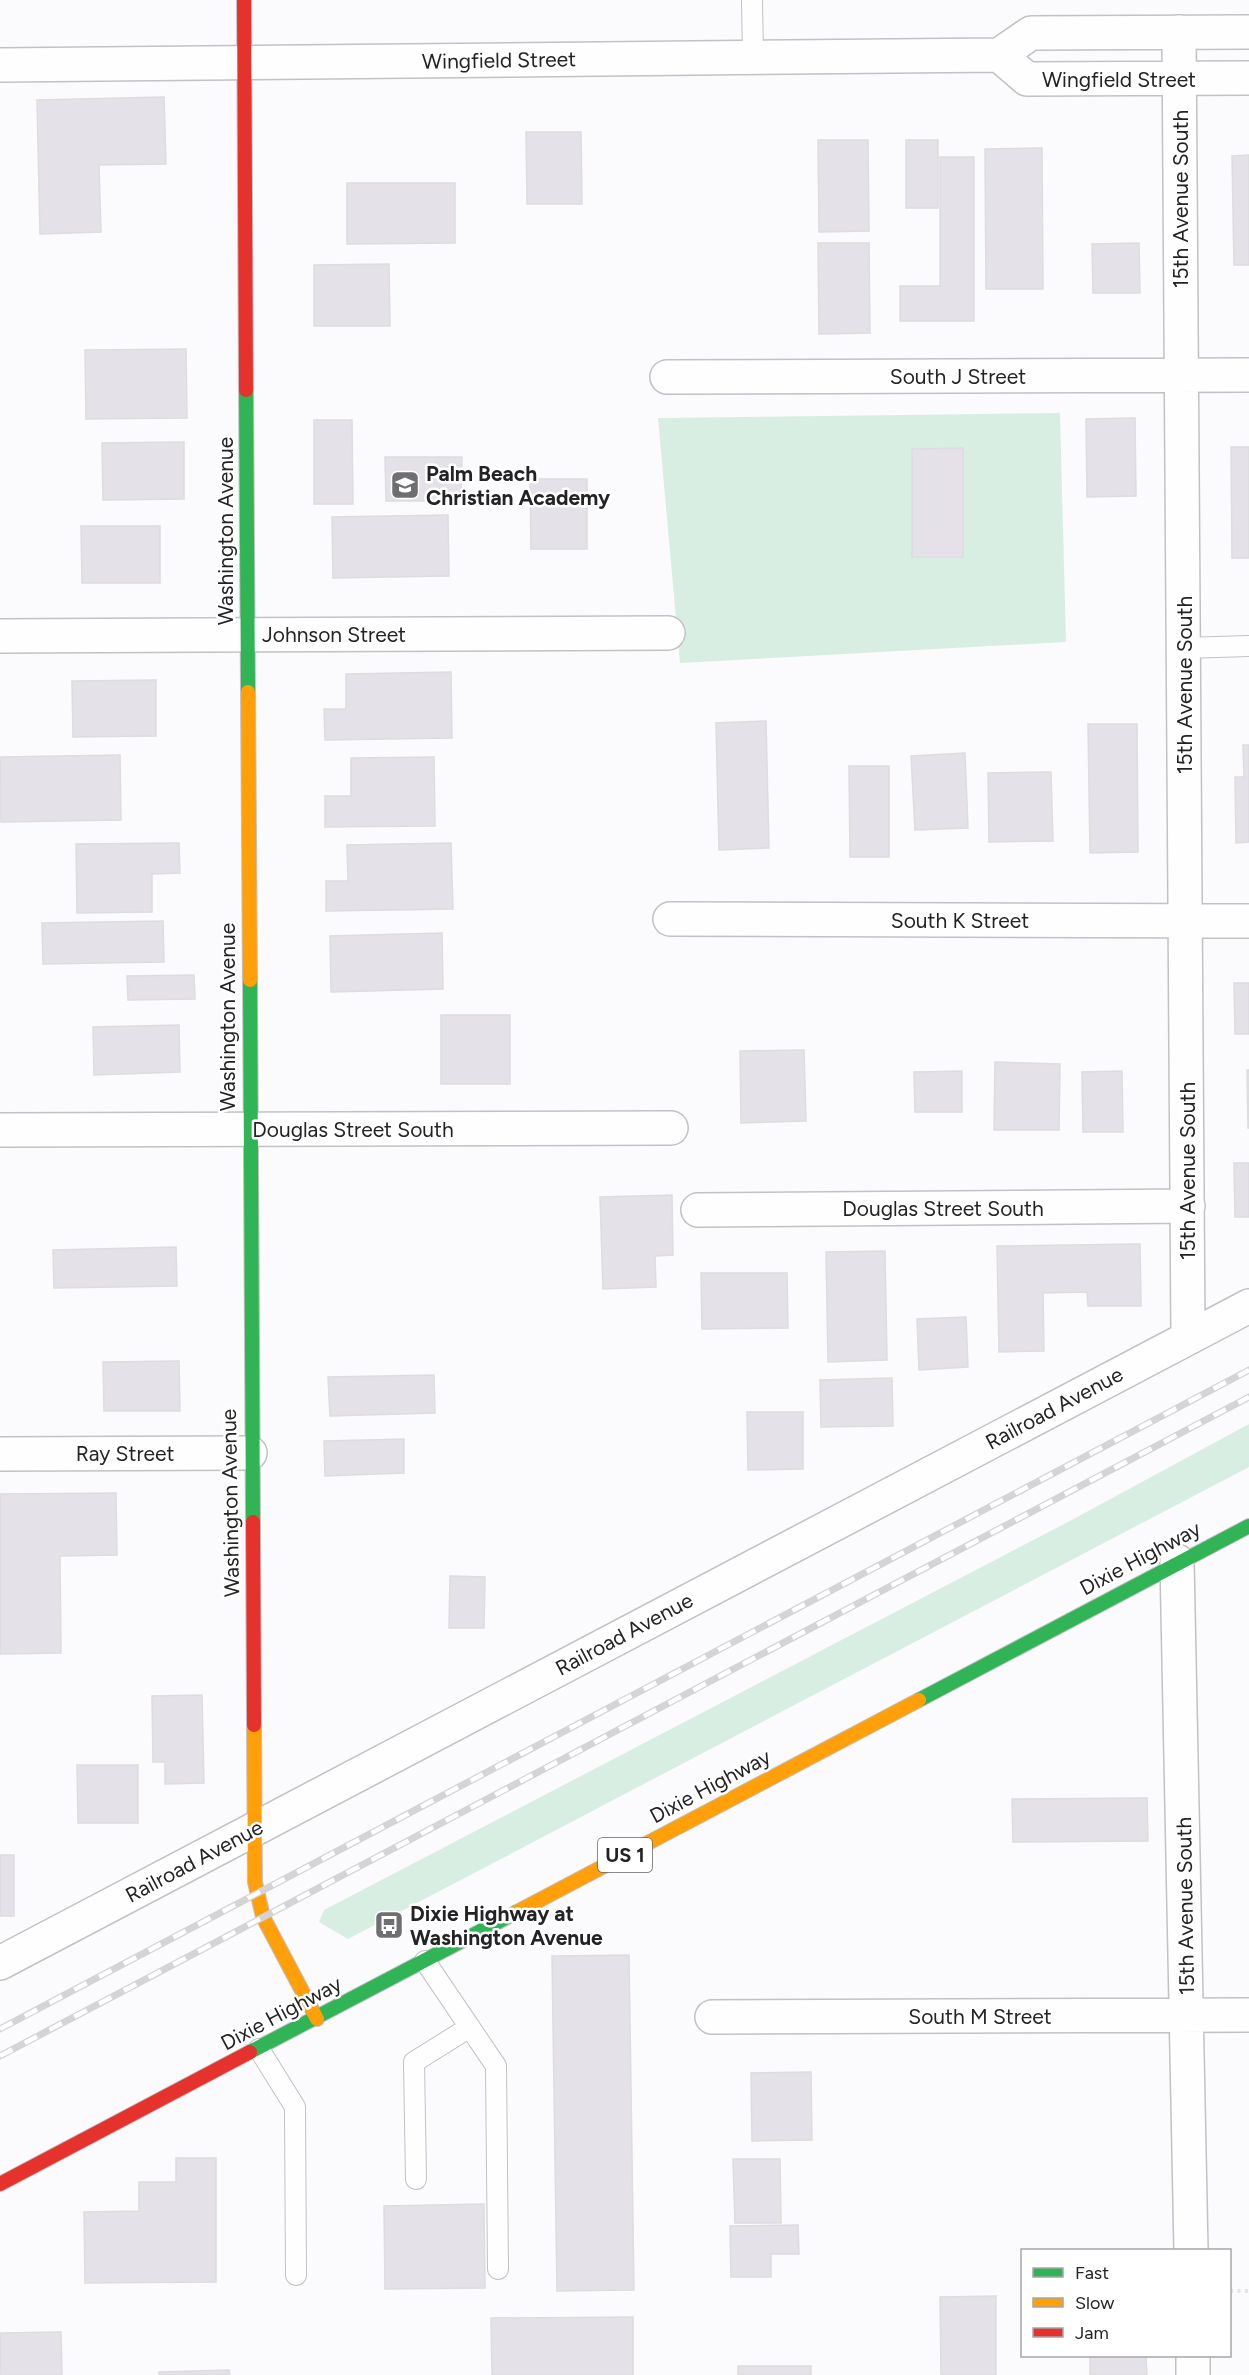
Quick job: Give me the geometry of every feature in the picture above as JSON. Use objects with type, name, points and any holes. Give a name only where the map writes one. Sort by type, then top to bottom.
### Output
[{"type":"street","name":"Washington Avenue","points":[[244,0],[250,1453],[255,1882],[263,1917],[317,2019]]},
{"type":"street","name":"15th Avenue South","points":[[1179,32],[1188,1337]]},
{"type":"street","points":[[999,55],[1031,33],[1249,32]]},
{"type":"street","name":"Wingfield Street","points":[[0,65],[999,55],[1027,79],[1249,78]]},
{"type":"street","name":"South J Street","points":[[667,377],[1249,375]]},
{"type":"street","name":"Johnson Street","points":[[0,636],[668,633]]},
{"type":"street","name":"South K Street","points":[[670,919],[1249,921]]},
{"type":"street","name":"Douglas Street South","points":[[0,1130],[671,1128]]},
{"type":"street","name":"Douglas Street South","points":[[698,1210],[1188,1206]]},
{"type":"street","name":"Railroad Avenue","points":[[0,1963],[1249,1306]]},
{"type":"street","name":"Ray Street","points":[[0,1454],[250,1453]]},
{"type":"street","name":"Dixie Highway","points":[[0,2184],[317,2019],[1177,1561],[1249,1526]]},
{"type":"street","name":"15th Avenue South","points":[[1177,1561],[1191,2249]]},
{"type":"street","name":"South M Street","points":[[712,2017],[1249,2015]]},
{"type":"street","points":[[1193,2357],[1193,2375]]},
{"type":"lane","points":[[752,0],[753,58]]},
{"type":"lane","points":[[1184,648],[1249,646]]},
{"type":"lane","points":[[426,1961],[496,2066],[498,2269]]},
{"type":"lane","points":[[416,2179],[414,2062],[470,2027]]},
{"type":"lane","points":[[259,2049],[295,2108],[296,2275]]},
{"type":"path","points":[[1231,2291],[1249,2291]]},
{"type":"green space","points":[[1060,413],[1066,642],[680,663],[658,418]]},
{"type":"green space","points":[[1249,1424],[1249,1467],[348,1939],[319,1922],[324,1910],[1068,1522]]},
{"type":"building","points":[[164,97],[166,164],[99,165],[101,232],[40,234],[37,100]]},
{"type":"building","points":[[526,132],[581,132],[582,204],[527,204]]},
{"type":"building","points":[[818,140],[868,140],[869,231],[819,232]]},
{"type":"building","points":[[906,140],[938,140],[938,208],[906,208]]},
{"type":"building","points":[[1042,148],[1043,289],[986,289],[985,149]]},
{"type":"building","points":[[1249,155],[1249,265],[1234,265],[1232,156]]},
{"type":"building","points":[[940,157],[974,157],[974,321],[900,321],[900,286],[940,286]]},
{"type":"building","points":[[347,183],[455,183],[455,243],[347,244]]},
{"type":"building","points":[[818,243],[869,243],[870,333],[819,334]]},
{"type":"building","points":[[1139,243],[1140,293],[1093,293],[1092,244]]},
{"type":"building","points":[[389,264],[390,326],[314,326],[314,265]]},
{"type":"building","points":[[186,349],[187,418],[86,419],[85,350]]},
{"type":"building","points":[[1135,418],[1136,496],[1087,497],[1086,419]]},
{"type":"building","points":[[314,420],[352,420],[353,504],[314,504]]},
{"type":"building","points":[[184,442],[184,499],[103,500],[102,443]]},
{"type":"building","points":[[1231,447],[1249,447],[1249,558],[1232,558]]},
{"type":"building","points":[[963,448],[963,557],[912,557],[912,449]]},
{"type":"building","points":[[385,457],[462,457],[461,501],[386,501]]},
{"type":"building","points":[[530,479],[587,479],[587,549],[531,549]]},
{"type":"building","points":[[448,515],[449,576],[333,578],[332,517]]},
{"type":"building","points":[[81,526],[160,526],[160,583],[82,583]]},
{"type":"building","points":[[451,672],[452,738],[325,740],[324,709],[346,709],[346,674]]},
{"type":"building","points":[[156,680],[156,736],[73,737],[72,681]]},
{"type":"building","points":[[766,721],[769,848],[719,850],[716,723]]},
{"type":"building","points":[[1088,724],[1137,724],[1138,852],[1090,853]]},
{"type":"building","points":[[1243,745],[1249,745],[1249,842],[1236,843],[1235,777],[1244,777]]},
{"type":"building","points":[[965,753],[968,828],[915,830],[911,756]]},
{"type":"building","points":[[120,755],[121,820],[1,822],[0,757]]},
{"type":"building","points":[[434,757],[435,826],[325,827],[325,796],[351,796],[351,758]]},
{"type":"building","points":[[849,766],[889,766],[889,857],[850,857]]},
{"type":"building","points":[[1051,772],[1053,841],[989,842],[988,773]]},
{"type":"building","points":[[179,843],[180,873],[152,874],[152,912],[77,913],[76,844]]},
{"type":"building","points":[[451,843],[453,909],[326,911],[326,881],[348,881],[347,845]]},
{"type":"building","points":[[163,921],[164,962],[43,964],[42,923]]},
{"type":"building","points":[[442,933],[443,989],[331,992],[330,936]]},
{"type":"building","points":[[194,975],[195,999],[128,1000],[127,976]]},
{"type":"building","points":[[1234,983],[1249,983],[1249,1034],[1235,1034]]},
{"type":"building","points":[[441,1015],[510,1015],[510,1084],[441,1084]]},
{"type":"building","points":[[179,1025],[180,1072],[94,1075],[93,1027]]},
{"type":"building","points":[[804,1050],[806,1121],[741,1123],[740,1051]]},
{"type":"building","points":[[995,1062],[1060,1064],[1059,1130],[994,1130]]},
{"type":"building","points":[[1247,1070],[1249,1070],[1249,1128],[1248,1128]]},
{"type":"building","points":[[962,1071],[962,1112],[915,1112],[914,1072]]},
{"type":"building","points":[[1122,1071],[1123,1132],[1083,1132],[1082,1072]]},
{"type":"building","points":[[1234,1163],[1249,1163],[1249,1217],[1235,1217]]},
{"type":"building","points":[[672,1195],[673,1255],[655,1256],[656,1287],[603,1289],[600,1197]]},
{"type":"building","points":[[1140,1244],[1141,1306],[1088,1306],[1087,1292],[1043,1293],[1044,1351],[999,1352],[997,1246]]},
{"type":"building","points":[[176,1247],[177,1286],[54,1288],[53,1250]]},
{"type":"building","points":[[885,1251],[887,1360],[828,1362],[826,1252]]},
{"type":"building","points":[[701,1273],[787,1273],[788,1328],[702,1329]]},
{"type":"building","points":[[966,1317],[968,1367],[919,1370],[917,1319]]},
{"type":"building","points":[[179,1361],[180,1411],[104,1411],[103,1362]]},
{"type":"building","points":[[434,1375],[435,1413],[330,1416],[328,1377]]},
{"type":"building","points":[[892,1378],[893,1426],[821,1427],[820,1380]]},
{"type":"building","points":[[747,1412],[803,1412],[803,1469],[748,1470]]},
{"type":"building","points":[[404,1439],[404,1473],[325,1476],[324,1441]]},
{"type":"building","points":[[116,1493],[117,1555],[60,1556],[61,1653],[0,1654],[0,1494]]},
{"type":"building","points":[[450,1576],[485,1577],[484,1628],[449,1628]]},
{"type":"building","points":[[202,1695],[204,1783],[165,1784],[165,1762],[153,1762],[152,1696]]},
{"type":"building","points":[[77,1765],[138,1765],[138,1823],[78,1823]]},
{"type":"building","points":[[1147,1798],[1148,1841],[1013,1842],[1012,1799]]},
{"type":"building","points":[[0,1855],[14,1855],[14,1916],[0,1916]]},
{"type":"building","points":[[629,1955],[634,2290],[557,2291],[552,1956]]},
{"type":"building","points":[[811,2072],[812,2140],[752,2141],[751,2073]]},
{"type":"building","points":[[176,2158],[216,2158],[216,2282],[85,2283],[84,2212],[139,2211],[139,2182],[176,2182]]},
{"type":"building","points":[[733,2159],[780,2159],[781,2223],[735,2223]]},
{"type":"building","points":[[484,2204],[485,2288],[385,2289],[384,2206]]},
{"type":"building","points":[[798,2225],[799,2254],[771,2254],[771,2277],[731,2277],[730,2226]]},
{"type":"building","points":[[996,2296],[996,2375],[941,2375],[940,2297]]},
{"type":"building","points":[[633,2317],[633,2375],[492,2375],[491,2318]]},
{"type":"building","points":[[61,2332],[62,2375],[0,2375],[0,2333]]},
{"type":"building","points":[[1090,2357],[1146,2357],[1147,2375],[1090,2375]]},
{"type":"building","points":[[738,2366],[811,2366],[811,2375],[738,2375]]},
{"type":"building","points":[[229,2370],[230,2375],[159,2375],[159,2372]]},
{"type":"railway","points":[[0,2029],[1249,1370]]},
{"type":"railway","points":[[0,2056],[1249,1397]]},
{"type":"traffic: fast","points":[[246,390],[248,692]]},
{"type":"traffic: fast","points":[[250,980],[253,1522]]},
{"type":"traffic: fast","points":[[919,1700],[1249,1526]]},
{"type":"traffic: fast","points":[[250,2052],[517,1912]]},
{"type":"traffic: slow","points":[[248,692],[250,980]]},
{"type":"traffic: slow","points":[[517,1912],[919,1700]]},
{"type":"traffic: slow","points":[[254,1725],[255,1882],[263,1917],[317,2019]]},
{"type":"traffic: jam","points":[[244,0],[246,390]]},
{"type":"traffic: jam","points":[[253,1522],[254,1725]]},
{"type":"traffic: jam","points":[[0,2184],[250,2052]]},
{"type":"place","name":"Palm Beach Christian Academy","points":[[405,485]]},
{"type":"place","name":"Dixie Highway at Washington Avenue","points":[[389,1925]]}]
